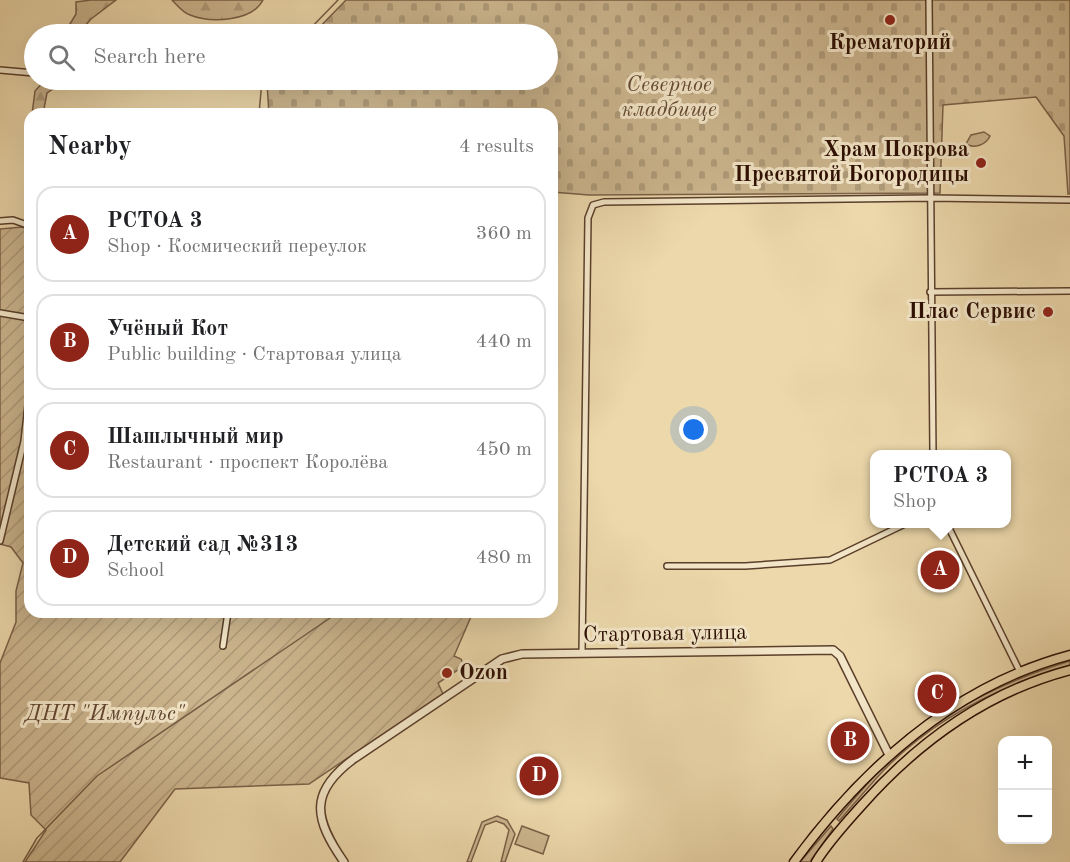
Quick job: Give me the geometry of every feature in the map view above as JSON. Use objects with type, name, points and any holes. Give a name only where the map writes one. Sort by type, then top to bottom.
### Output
[{"type":"main road","points":[[794,862],[831,817],[889,755],[957,704],[1020,672],[1070,655]]},
{"type":"main road","points":[[816,862],[842,828],[904,760],[949,726],[1005,694],[1070,670]]},
{"type":"main road","points":[[831,817],[834,826],[842,828]]},
{"type":"street","points":[[928,0],[933,450]]},
{"type":"street","points":[[0,70],[24,72]]},
{"type":"street","points":[[582,653],[588,218],[593,205],[604,202],[931,198],[1070,200]]},
{"type":"street","points":[[0,221],[13,220],[24,224]]},
{"type":"street","points":[[930,292],[1070,291]]},
{"type":"street","points":[[0,313],[24,317]]},
{"type":"street","points":[[1,541],[24,441]]},
{"type":"street","points":[[667,566],[745,566],[830,560],[897,528]]},
{"type":"street","points":[[949,528],[1020,672]]},
{"type":"street","points":[[223,646],[227,618]]},
{"type":"street","name":"Стартовая улица","points":[[344,862],[324,832],[320,818],[320,800],[327,786],[348,763],[502,659],[522,654],[833,650],[840,656],[889,755]]},
{"type":"green space","points":[[116,0],[87,24],[70,24],[76,14],[76,2]]},
{"type":"green space","points":[[172,0],[263,0],[250,13],[219,20],[198,18],[187,14]]},
{"type":"green space","name":"Северное кладбище","points":[[346,0],[1070,0],[1070,194],[1068,194],[1064,136],[1036,97],[943,105],[940,193],[589,195],[558,192],[558,108],[269,108],[267,90],[558,90],[558,24],[323,24]]},
{"type":"green space","points":[[52,90],[47,93],[44,108],[33,108],[35,91]]},
{"type":"green space","points":[[984,132],[990,136],[983,144],[973,146],[966,144],[971,135]]},
{"type":"green space","name":"ДНТ \"Импульс\"","points":[[24,228],[24,618],[470,618],[454,656],[461,659],[464,666],[438,683],[443,694],[309,784],[175,789],[120,862],[25,862],[46,830],[31,815],[29,783],[0,778],[0,663],[16,622],[16,591],[23,563],[11,547],[0,544],[0,229]]},
{"type":"green space","points":[[1070,661],[1070,665],[995,693],[947,719],[904,751],[839,821],[837,819],[865,786],[903,748],[946,716],[994,690]]},
{"type":"green space","points":[[497,816],[507,820],[515,834],[505,862],[501,862],[509,830],[504,824],[496,821],[485,825],[471,862],[467,862],[482,822]]},
{"type":"green space","points":[[522,826],[549,836],[543,854],[515,844]]},
{"type":"green space","points":[[831,826],[833,829],[810,862],[800,862]]},
{"type":"waterway","points":[[315,24],[338,0]]},
{"type":"waterway","points":[[260,108],[261,90]]},
{"type":"waterway","points":[[23,862],[37,838],[97,776],[330,618]]},
{"type":"place","name":"Крематорий","points":[[890,20]]},
{"type":"place","name":"Храм Покрова Пресвятой Богородицы","points":[[981,163]]},
{"type":"place","name":"Плас Сервис","points":[[1048,312]]},
{"type":"place","name":"РСТОА 3","points":[[940,570]]},
{"type":"place","name":"Ozon","points":[[447,673]]},
{"type":"place","name":"Шашлычный мир","points":[[937,694]]},
{"type":"place","name":"Учёный Кот","points":[[850,741]]},
{"type":"place","name":"Детский сад №313","points":[[539,776]]}]
